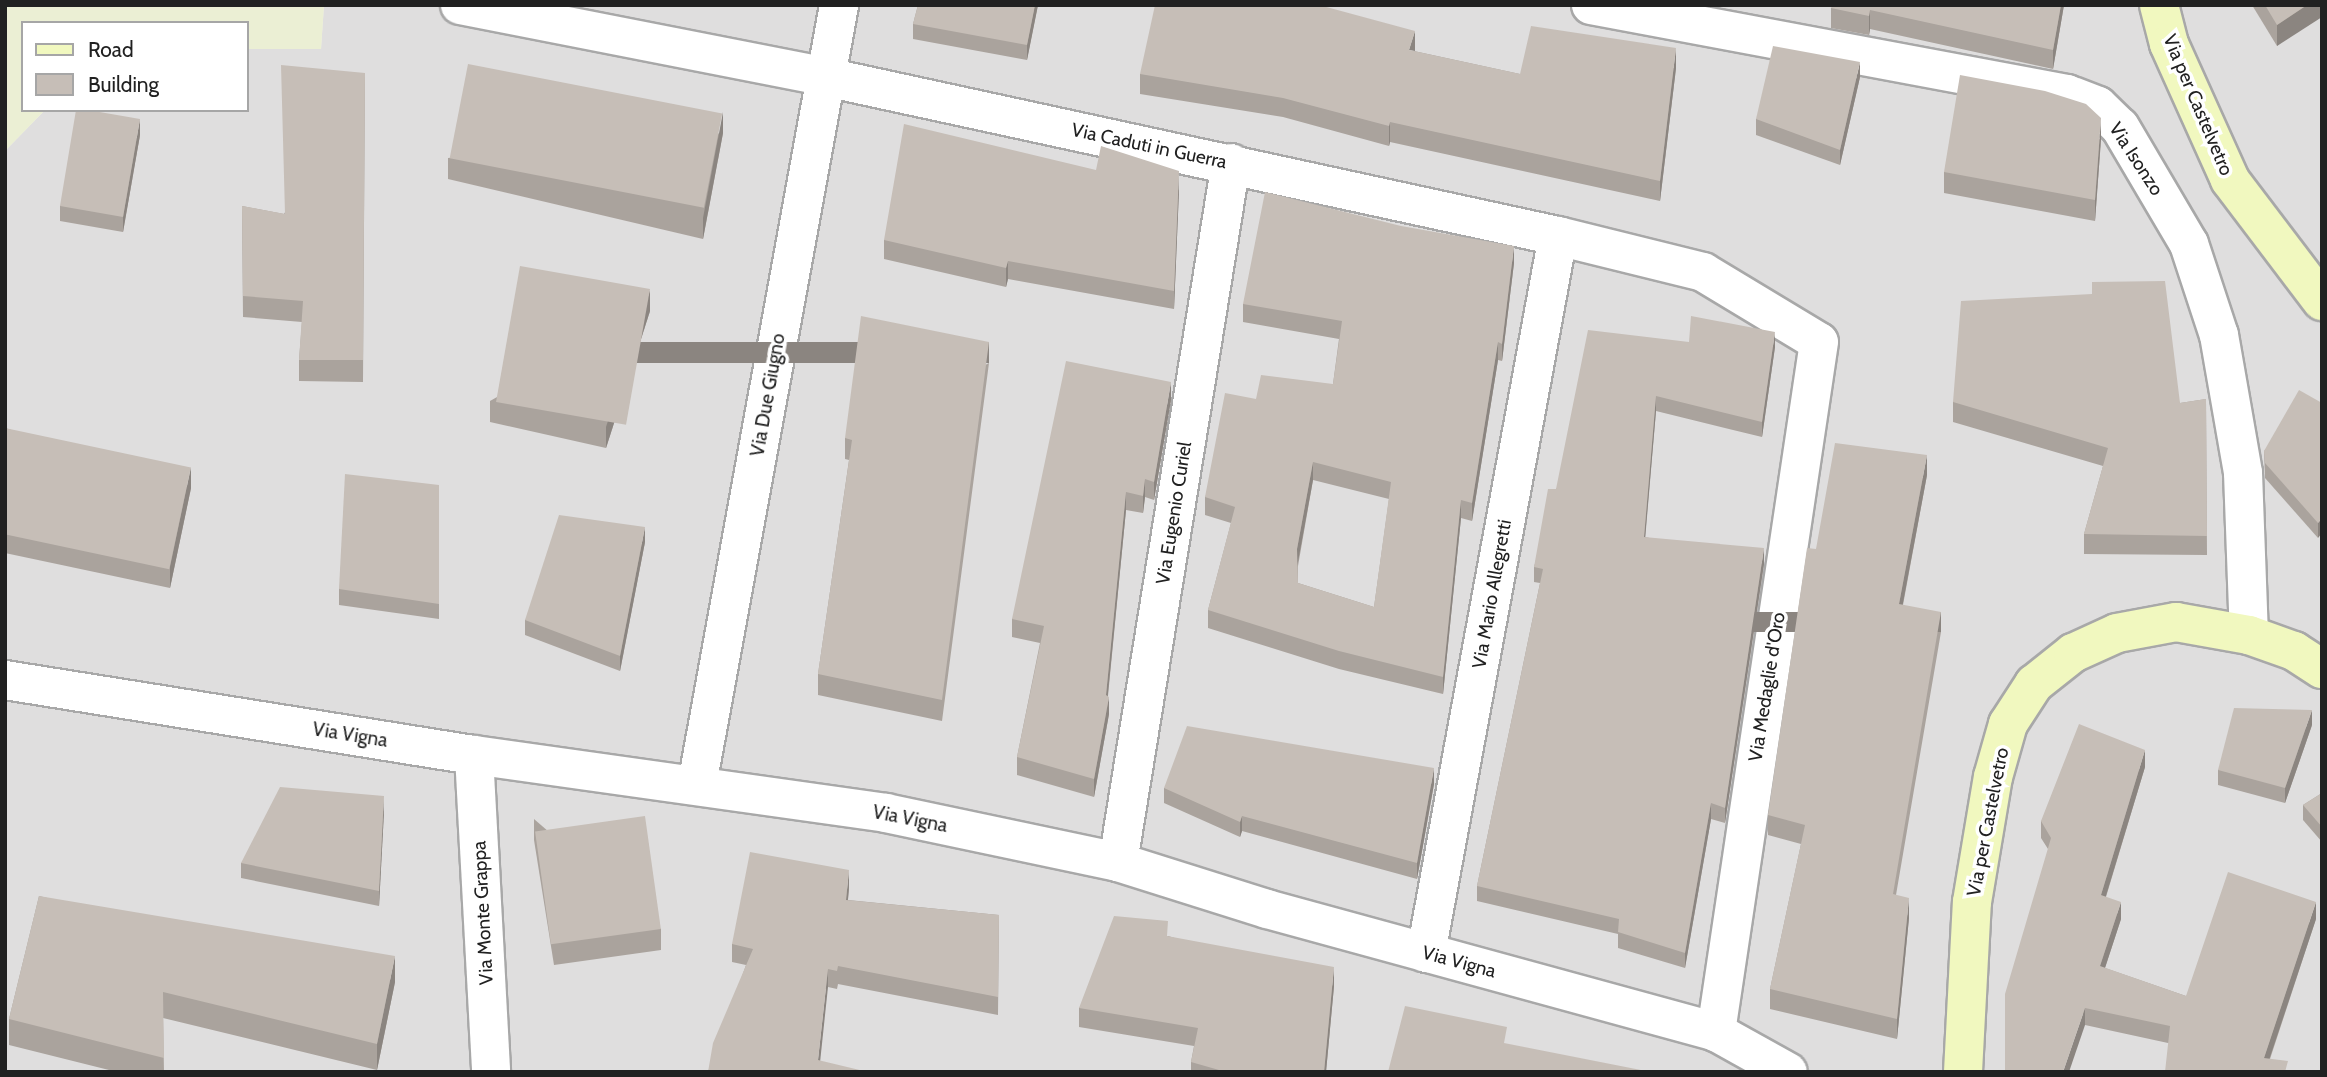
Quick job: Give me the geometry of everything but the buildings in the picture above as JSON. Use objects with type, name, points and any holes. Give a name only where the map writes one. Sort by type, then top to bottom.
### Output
[{"type":"street","name":"Via Caduti in Guerra","points":[[460,5],[826,77],[1558,236],[1703,272],[1819,342]]},
{"type":"street","name":"Via Due Giugno","points":[[697,785],[839,5]]},
{"type":"street","name":"Via Isonzo","points":[[1591,5],[2067,94],[2098,106],[2120,127],[2189,244],[2206,285],[2243,473],[2249,635]]},
{"type":"street","name":"Via per Castelvetro","points":[[2159,5],[2169,44],[2230,180],[2322,301]]},
{"type":"street","name":"Via Eugenio Curiel","points":[[1118,862],[1231,163]]},
{"type":"street","name":"Via Mario Allegretti","points":[[1426,953],[1558,236]]},
{"type":"street","name":"Via Medaglie d'Oro","points":[[1716,1032],[1819,342]]},
{"type":"street","name":"Via per Castelvetro","points":[[1963,1072],[1972,902],[1993,777],[2008,724],[2034,684],[2073,653],[2117,633],[2176,622],[2249,635],[2294,651],[2322,669]]},
{"type":"street","name":"Via Vigna","points":[[5,680],[474,755],[886,813],[1118,862],[1426,953],[1716,1032],[1788,1072]]},
{"type":"street","name":"Via Monte Grappa","points":[[474,755],[491,1072]]},
{"type":"shaded area","points":[[324,5],[2322,5],[2322,1072],[5,1072],[5,151],[43,112],[248,112],[248,49],[321,49]]},
{"type":"green space","points":[[5,5],[324,5],[321,49],[248,49],[248,21],[21,21],[21,112],[43,112],[5,151]]}]
